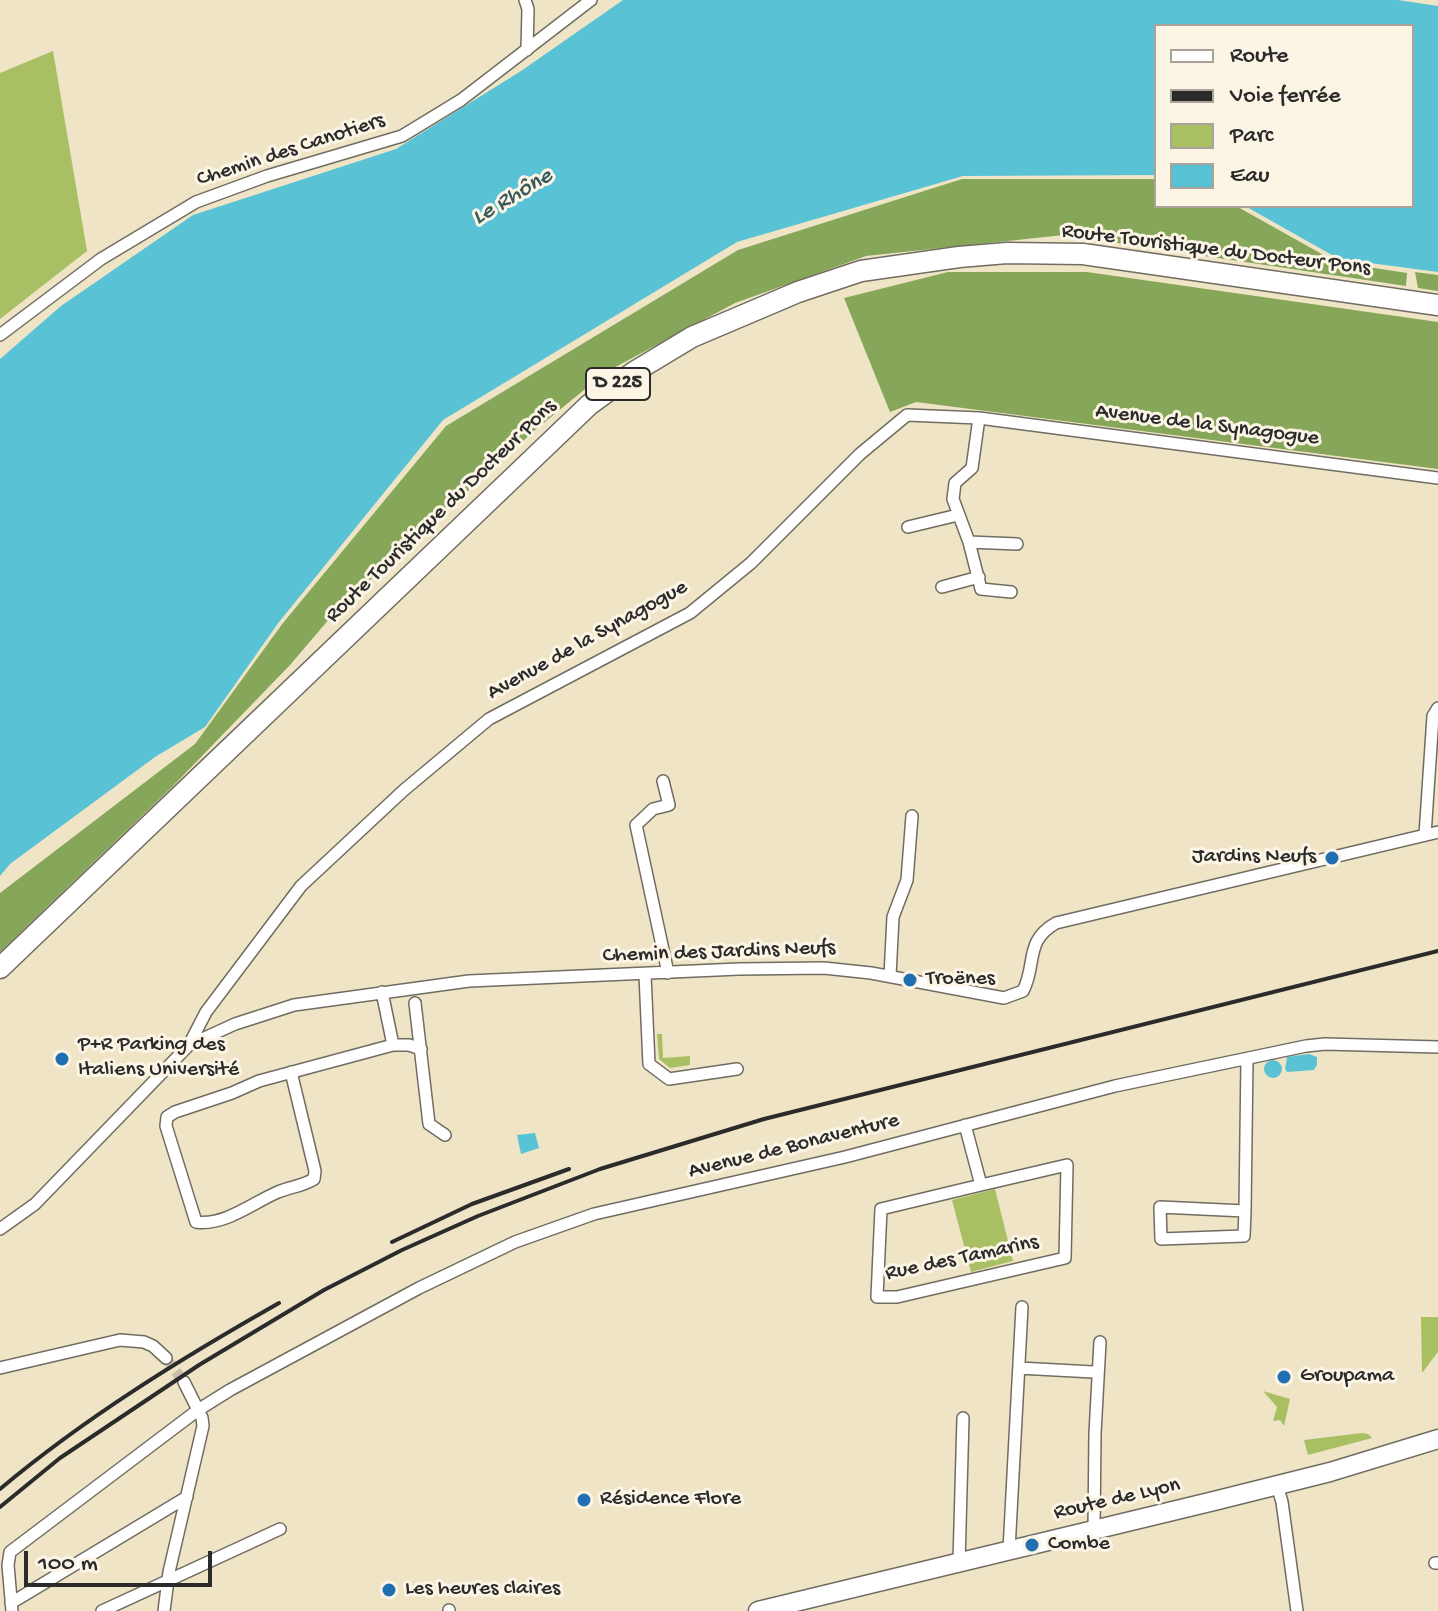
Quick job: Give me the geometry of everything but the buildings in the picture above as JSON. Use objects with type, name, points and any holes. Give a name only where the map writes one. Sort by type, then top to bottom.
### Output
[{"type":"highway","name":"Route Touristique du Docteur Pons","points":[[0,968],[589,405],[634,372],[692,337],[798,292],[861,271],[1007,253],[1095,256],[1438,305]]},
{"type":"main road","name":"Route de Lyon","points":[[758,1611],[1277,1485],[1398,1453],[1438,1439]]},
{"type":"street","points":[[525,0],[528,9],[527,50]]},
{"type":"street","name":"Chemin des Canotiers","points":[[0,335],[101,259],[196,202],[267,176],[402,136],[461,100],[591,0]]},
{"type":"street","name":"Avenue de la Synagogue","points":[[0,1229],[35,1204],[189,1045],[206,1012],[301,886],[404,790],[489,719],[690,613],[751,563],[860,454],[907,415],[979,418],[1438,478]]},
{"type":"street","points":[[979,418],[972,468],[955,483],[953,499],[969,542],[981,589],[1011,592]]},
{"type":"street","points":[[908,527],[958,515]]},
{"type":"street","points":[[969,542],[1017,544]]},
{"type":"street","points":[[942,587],[979,577]]},
{"type":"street","points":[[1425,835],[1433,716],[1438,708]]},
{"type":"street","points":[[663,781],[669,805],[653,809],[636,825],[668,973]]},
{"type":"street","points":[[890,976],[893,917],[907,880],[912,816]]},
{"type":"street","name":"Chemin des Jardins Neufs","points":[[189,1045],[272,1011],[469,981],[824,968],[890,976],[1004,998],[1023,991],[1028,983],[1033,947],[1039,937],[1056,923],[1438,832]]},
{"type":"street","points":[[645,975],[649,1064],[669,1079],[737,1069]]},
{"type":"street","points":[[382,992],[393,1045]]},
{"type":"street","points":[[415,1003],[429,1124],[445,1135]]},
{"type":"street","name":"Avenue de Bonaventure","points":[[12,1607],[8,1565],[10,1552],[198,1410],[419,1288],[515,1242],[594,1214],[802,1167],[1115,1086],[1325,1044],[1438,1047]]},
{"type":"street","points":[[291,1072],[315,1171],[314,1179],[282,1190],[233,1215],[204,1223],[193,1219],[166,1126],[167,1117],[291,1072],[393,1045],[421,1049]]},
{"type":"street","points":[[1245,1211],[1160,1207],[1161,1239],[1244,1236],[1245,1211],[1247,1059]]},
{"type":"street","points":[[965,1125],[981,1185]]},
{"type":"street","name":"Rue des Tamarins","points":[[1067,1165],[1065,1258],[897,1297],[877,1297],[881,1209],[981,1185],[1067,1165]]},
{"type":"street","points":[[1009,1550],[1022,1307]]},
{"type":"street","points":[[0,1368],[120,1340],[144,1342],[166,1358]]},
{"type":"street","points":[[1094,1530],[1100,1342]]},
{"type":"street","points":[[1019,1368],[1093,1372]]},
{"type":"street","points":[[164,1611],[203,1426],[184,1382]]},
{"type":"street","points":[[959,1562],[963,1418]]},
{"type":"street","points":[[1277,1485],[1297,1611]]},
{"type":"street","points":[[12,1607],[187,1497]]},
{"type":"street","points":[[102,1611],[280,1529]]},
{"type":"green space","points":[[53,51],[87,251],[0,319],[0,73]]},
{"type":"green space","points":[[962,179],[1154,179],[1154,208],[1240,208],[1336,262],[1407,273],[1406,286],[1064,235],[866,256],[735,303],[606,372],[535,430],[336,611],[290,665],[172,787],[0,952],[0,893],[195,744],[283,623],[446,426],[738,250]]},
{"type":"green space","points":[[948,272],[1087,272],[1438,322],[1438,469],[916,402],[890,412],[844,298]]},
{"type":"green space","points":[[1415,272],[1438,275],[1438,291],[1418,288]]},
{"type":"green space","points":[[657,1034],[662,1034],[663,1058],[690,1056],[690,1065],[670,1068],[659,1059]]},
{"type":"green space","points":[[995,1189],[1013,1261],[971,1272],[952,1200]]},
{"type":"green space","points":[[1421,1317],[1438,1317],[1438,1352],[1422,1373]]},
{"type":"green space","points":[[1263,1391],[1290,1399],[1284,1426],[1280,1420],[1273,1421],[1277,1407]]},
{"type":"green space","points":[[1362,1433],[1372,1438],[1308,1455],[1304,1440]]},
{"type":"water","name":"Le Rhône","points":[[623,0],[1398,0],[1438,6],[1438,272],[1339,259],[1249,208],[1414,208],[1414,24],[1154,24],[1154,175],[963,176],[737,242],[443,420],[279,622],[205,727],[155,757],[10,864],[0,876],[0,359],[61,306],[193,215],[396,149],[521,71]]},
{"type":"water","points":[[1309,1054],[1317,1057],[1314,1070],[1287,1072],[1287,1057]]},
{"type":"water","points":[[1273,1060],[1282,1069],[1273,1078],[1264,1069]]},
{"type":"water","points":[[535,1133],[539,1148],[521,1154],[517,1135]]},
{"type":"tunnel","points":[[166,1358],[184,1382]]},
{"type":"railway","points":[[0,1507],[60,1458],[199,1365],[324,1290],[478,1216],[600,1169],[764,1119],[1438,951]]},
{"type":"railway","points":[[392,1242],[472,1204],[569,1169]]},
{"type":"railway","points":[[0,1489],[66,1437],[135,1390],[279,1303]]},
{"type":"place","name":"Jardins Neufs","points":[[1332,858]]},
{"type":"place","name":"Troënes","points":[[910,980]]},
{"type":"place","name":"P+R Parking des Italiens Université","points":[[62,1059]]},
{"type":"place","name":"Groupama","points":[[1284,1377]]},
{"type":"place","name":"Résidence Flore","points":[[584,1500]]},
{"type":"place","name":"Combe","points":[[1032,1545]]},
{"type":"place","name":"Les heures claires","points":[[389,1590]]}]
